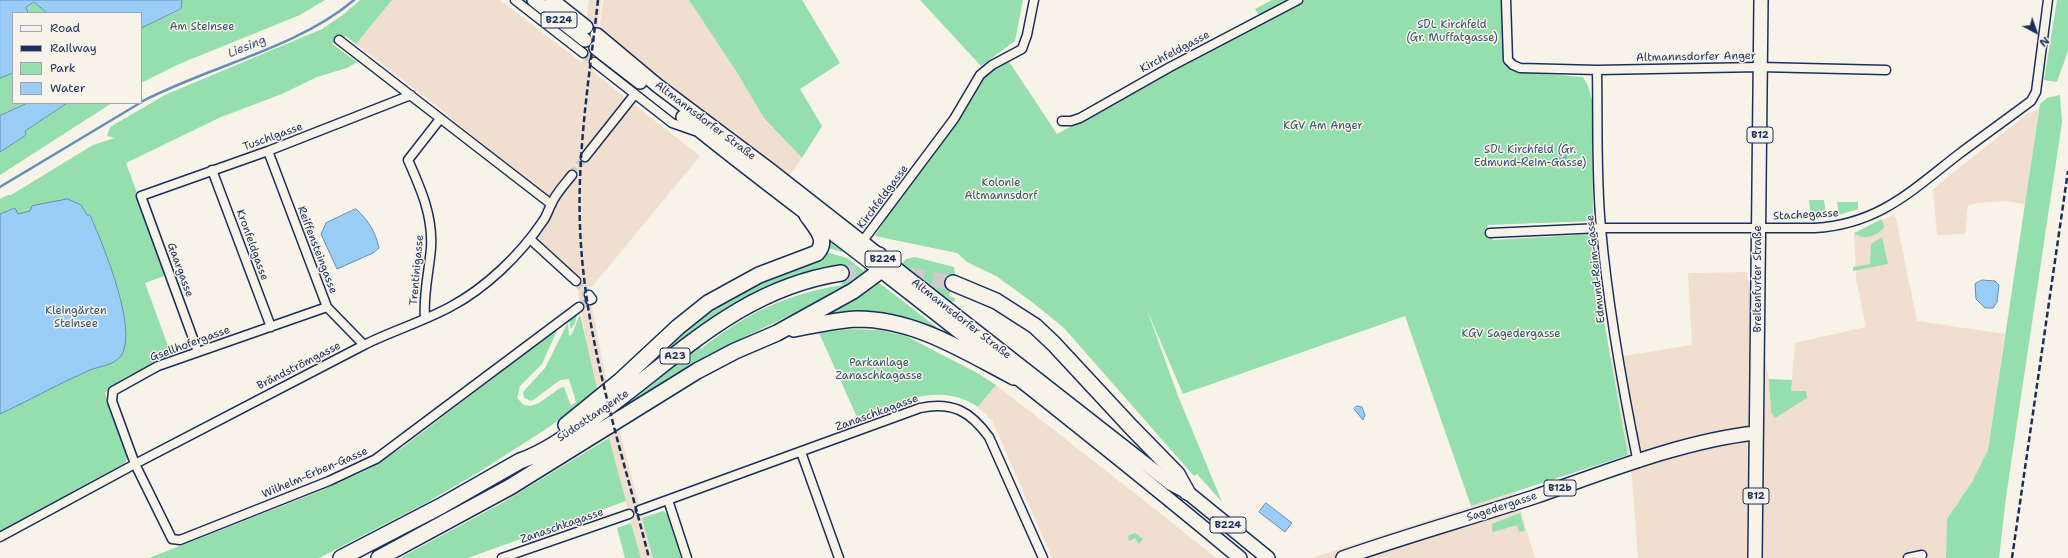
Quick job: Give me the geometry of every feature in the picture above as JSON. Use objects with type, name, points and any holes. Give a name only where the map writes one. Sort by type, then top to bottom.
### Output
[{"type":"highway","points":[[520,461],[528,451],[597,401],[693,314],[708,303],[759,275],[817,253],[822,247],[822,237],[807,215]]},
{"type":"highway","name":"Südosttangente","points":[[379,558],[510,487],[697,371],[735,351],[777,333],[868,281],[879,262]]},
{"type":"highway","name":"Südosttangente","points":[[341,558],[441,506],[520,461],[532,456],[587,422],[714,326],[742,308],[791,285],[840,273]]},
{"type":"highway","points":[[952,283],[996,301],[1035,326],[1054,344],[1177,474],[1187,492]]},
{"type":"highway","points":[[777,333],[842,320],[872,320],[897,324],[941,339],[1014,377]]},
{"type":"main road","name":"Altmannsdorfer Straße","points":[[534,0],[591,37],[658,86],[713,129],[748,153],[862,242],[879,262],[1014,377],[1161,492],[1240,558]]},
{"type":"main road","name":"Altmannsdorfer Straße","points":[[552,0],[591,37],[703,133],[807,215],[879,262],[1170,482],[1187,492],[1268,558]]},
{"type":"main road","name":"Breitenfurter Straße","points":[[1755,558],[1760,0]]},
{"type":"main road","name":"Sagedergasse","points":[[1343,558],[1394,540],[1482,514],[1638,462],[1723,438],[1755,433]]},
{"type":"street","points":[[515,0],[583,53]]},
{"type":"street","name":"Kirchfeldgasse","points":[[862,242],[954,119],[980,75],[1010,54],[1022,49],[1025,42],[1034,0]]},
{"type":"street","name":"Kirchfeldgasse","points":[[1062,121],[1071,121],[1080,118],[1170,67],[1298,0]]},
{"type":"street","name":"Altmannsdorfer Anger","points":[[1506,0],[1508,60],[1513,65],[1520,68],[1597,70],[1760,66],[1886,70]]},
{"type":"street","name":"Stachegasse","points":[[1490,233],[1601,228],[1759,229],[1835,227],[1858,221],[1888,208],[2014,115],[2034,97],[2048,0]]},
{"type":"street","points":[[339,40],[551,204]]},
{"type":"street","name":"Altmannsdorfer Straße","points":[[594,62],[672,123],[703,133]]},
{"type":"street","name":"Edmund-Reim-Gasse","points":[[1597,70],[1597,131],[1601,228],[1620,373],[1638,462]]},
{"type":"street","points":[[584,157],[634,94]]},
{"type":"street","name":"Tuschlgasse","points":[[141,196],[268,151],[411,96]]},
{"type":"street","name":"Trentinigasse","points":[[425,318],[424,304],[431,248],[431,230],[429,213],[424,197],[408,160],[440,119]]},
{"type":"street","name":"Reiffensteingasse","points":[[268,151],[327,307],[364,345]]},
{"type":"street","name":"Kronfeldgasse","points":[[212,170],[271,327]]},
{"type":"street","name":"Brändströmgasse","points":[[0,537],[135,464],[389,332],[451,307],[477,290],[530,239],[546,216],[551,204],[572,175]]},
{"type":"street","name":"Gaargasse","points":[[141,196],[198,352]]},
{"type":"street","points":[[530,239],[576,281]]},
{"type":"street","name":"Gsellhofergasse","points":[[135,464],[112,401],[113,391],[158,366],[327,307]]},
{"type":"street","name":"Wilhelm-Erben-Gasse","points":[[135,464],[171,537],[174,540],[180,540],[329,481],[376,459],[579,307]]},
{"type":"street","name":"Zanaschkagasse","points":[[640,510],[920,408],[932,406],[957,409],[968,414],[979,423],[989,437],[1043,558]]},
{"type":"street","points":[[801,452],[839,558]]},
{"type":"street","points":[[668,500],[688,558]]},
{"type":"street","name":"Zanaschkagasse","points":[[502,558],[629,514]]},
{"type":"street","points":[[1908,558],[1922,555]]},
{"type":"shaded area","points":[[392,0],[500,0],[582,63],[589,0],[601,0],[593,72],[700,156],[591,288],[588,286],[606,379],[653,558],[641,558],[591,371],[575,273],[535,236],[556,204],[430,101],[356,44]]},
{"type":"shaded area","points":[[603,0],[689,0],[736,71],[764,118],[802,158],[789,176],[599,33]]},
{"type":"shaded area","points":[[2039,109],[2025,204],[2004,201],[1977,203],[1968,206],[1965,234],[1937,235],[1933,189],[2027,114]]},
{"type":"shaded area","points":[[1895,214],[1917,321],[2005,334],[1988,450],[1972,482],[1947,519],[1946,558],[1638,558],[1632,477],[1611,358],[1692,345],[1688,273],[1747,272],[1769,379],[1771,412],[1775,418],[1806,391],[1791,391],[1795,343],[1866,327],[1856,278],[1854,234]]},
{"type":"shaded area","points":[[996,385],[1216,558],[1052,558],[992,420],[978,407]]},
{"type":"shaded area","points":[[1515,492],[1535,558],[1312,558]]},
{"type":"green space","name":"Am Steinsee","points":[[182,0],[325,0],[300,15],[179,64],[142,82],[142,28],[181,10]]},
{"type":"green space","name":"Kleingärten Steinsee","points":[[360,0],[392,0],[356,44],[346,36],[332,44],[357,62],[347,68],[317,77],[282,94],[221,117],[126,163],[167,275],[145,283],[172,357],[126,377],[105,393],[127,458],[125,463],[0,531],[0,199],[11,195],[93,145],[115,138],[107,136],[110,127],[165,95],[322,29],[344,14]]},
{"type":"green space","points":[[519,0],[527,0],[582,43],[581,48]]},
{"type":"green space","points":[[689,0],[802,0],[840,63],[800,89],[822,126],[802,158],[764,118],[736,71]]},
{"type":"green space","points":[[920,0],[1023,0],[1015,41],[981,66]]},
{"type":"green space","points":[[1272,0],[1293,0],[1261,18],[1255,9]]},
{"type":"green space","points":[[1302,0],[1505,0],[1506,61],[1510,69],[1517,72],[1583,77],[1588,86],[1592,100],[1593,221],[1487,225],[1493,240],[1594,234],[1604,321],[1628,455],[1471,506],[1405,316],[1183,394],[1147,310],[1178,396],[1222,502],[1197,474],[1194,476],[1064,328],[1032,302],[996,276],[967,262],[957,253],[875,236],[982,76],[1008,60],[1057,134]]},
{"type":"green space","points":[[2057,0],[2068,0],[2068,51],[2057,82],[2044,80]]},
{"type":"green space","points":[[34,2],[46,12],[28,12],[26,7]]},
{"type":"green space","points":[[12,73],[12,104],[26,104],[0,116],[0,78]]},
{"type":"green space","points":[[2060,95],[2062,122],[2006,497],[1999,558],[1946,558],[1947,519],[1972,482],[1988,450],[2040,104],[2047,98]]},
{"type":"green space","points":[[66,104],[110,104],[0,175],[0,152],[26,135],[25,131]]},
{"type":"green space","points":[[1809,200],[1824,200],[1826,217],[1811,218]]},
{"type":"green space","points":[[1837,202],[1858,202],[1858,209],[1839,215]]},
{"type":"green space","points":[[1882,219],[1884,227],[1874,235],[1862,237],[1854,233]]},
{"type":"green space","points":[[1882,237],[1888,264],[1853,271],[1853,267],[1870,264],[1871,244]]},
{"type":"green space","points":[[830,239],[870,268],[866,268],[846,253],[828,248]]},
{"type":"green space","points":[[826,252],[847,258],[868,274],[833,295],[710,354],[618,411],[616,409],[698,345],[701,349],[750,316],[784,300],[842,285],[839,266],[806,273],[774,283],[753,293],[715,316],[679,343],[627,386],[624,384],[723,298],[791,269],[812,263]]},
{"type":"green space","points":[[915,257],[954,267],[955,276],[949,296],[955,298],[954,302],[946,302],[900,266],[906,259]]},
{"type":"green space","points":[[878,282],[941,332],[834,314],[833,311]]},
{"type":"green space","points":[[577,314],[575,323],[571,329],[569,321]]},
{"type":"green space","points":[[580,314],[597,389],[583,403],[546,429],[479,472],[424,504],[319,558],[149,558],[313,494],[367,470],[403,447],[499,374],[499,370],[538,340],[547,337],[560,324],[542,364],[520,386],[517,398],[524,405],[531,406],[539,403],[560,388],[564,387],[571,406],[576,402],[569,379],[560,380],[532,401],[524,398],[523,392],[545,368],[568,322],[569,336],[572,334]]},
{"type":"green space","name":"Parkanlage Zanaschkagasse","points":[[850,329],[879,330],[906,336],[979,374],[996,385],[978,407],[963,399],[948,395],[933,395],[903,401],[857,417],[819,333]]},
{"type":"green space","points":[[1769,379],[1792,380],[1791,391],[1806,391],[1807,398],[1775,418],[1771,412]]},
{"type":"green space","points":[[609,438],[626,501],[468,558],[400,558],[502,503]]},
{"type":"green space","points":[[663,511],[667,514],[681,558],[653,558],[642,518]]},
{"type":"green space","points":[[1520,513],[1525,531],[1519,532],[1517,525],[1493,532],[1493,538],[1492,524]]},
{"type":"green space","points":[[631,523],[641,558],[625,558],[617,528]]},
{"type":"green space","points":[[1135,533],[1143,539],[1139,544],[1135,538],[1129,541],[1128,536]]},
{"type":"water","points":[[0,0],[182,0],[181,9],[142,28],[142,12],[46,12],[34,2],[26,7],[28,12],[12,12],[12,73],[0,78]]},
{"type":"water","points":[[26,104],[66,104],[25,131],[26,135],[0,152],[0,116]]},
{"type":"water","points":[[1560,143],[1566,143],[1566,158],[1560,158]]},
{"type":"water","points":[[68,199],[81,205],[87,215],[90,215],[103,245],[118,288],[123,311],[126,331],[124,348],[118,359],[112,363],[79,375],[0,414],[0,214],[15,208],[18,214],[30,211],[32,206]]},
{"type":"water","points":[[356,209],[371,227],[376,236],[379,248],[373,253],[337,269],[321,234],[326,223]]},
{"type":"water","points":[[1982,280],[1995,281],[1999,285],[1997,302],[1993,308],[1985,308],[1976,299],[1975,284]]},
{"type":"water","points":[[1357,406],[1362,407],[1365,415],[1363,420],[1354,409]]},
{"type":"water","points":[[1266,503],[1292,523],[1285,532],[1259,512]]},
{"type":"waterway","name":"Liesing","points":[[142,102],[167,89],[251,56],[306,32],[331,17],[354,0]]},
{"type":"waterway","name":"Liesing","points":[[0,187],[138,104]]},
{"type":"tunnel","points":[[583,53],[594,62]]},
{"type":"tunnel","points":[[572,175],[585,157]]},
{"type":"tunnel","points":[[841,273],[892,271],[953,283]]},
{"type":"tunnel","points":[[576,281],[589,295]]},
{"type":"tunnel","points":[[579,307],[590,300]]},
{"type":"railway","points":[[598,0],[581,153],[581,245],[585,285],[599,363],[608,403],[649,558]]},
{"type":"railway","points":[[2012,558],[2068,171]]},
{"type":"park label","name":"SDL Kirchfeld (Gr. Muffatgasse)","points":[[1452,31]]},
{"type":"park label","name":"KGV Am Anger","points":[[1323,126]]},
{"type":"park label","name":"SDL Kirchfeld (Gr. Edmund-Reim-Gasse)","points":[[1530,156]]},
{"type":"park label","name":"Kolonie Altmannsdorf","points":[[1001,189]]},
{"type":"park label","name":"KGV Sagedergasse","points":[[1511,334]]}]
